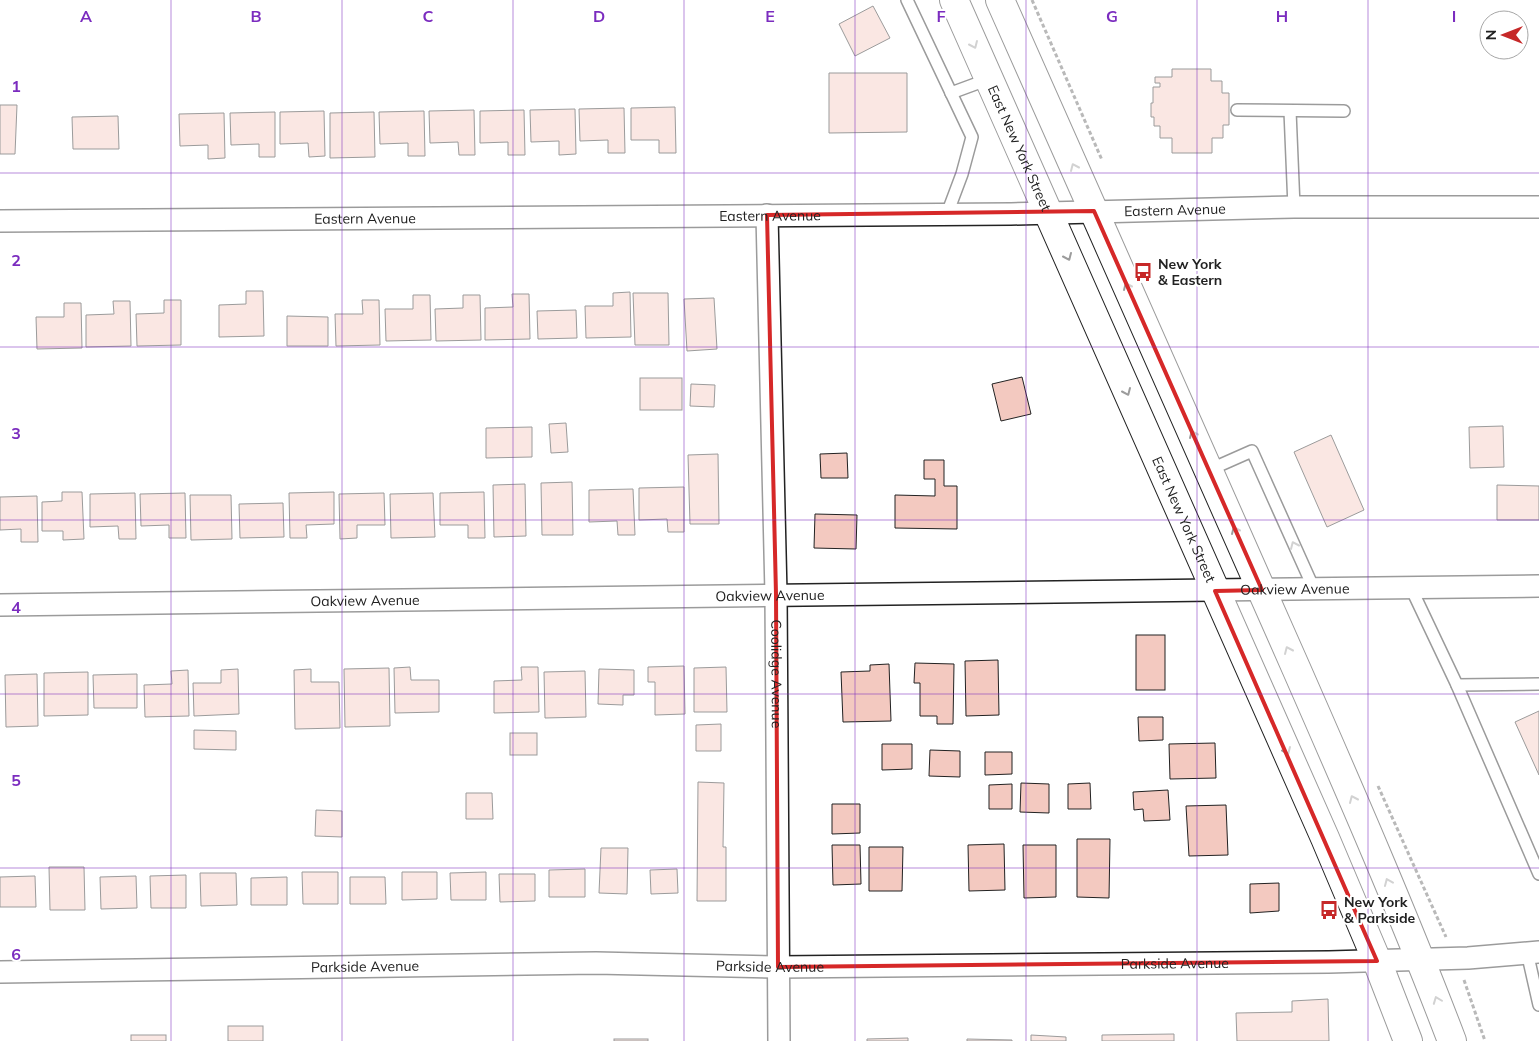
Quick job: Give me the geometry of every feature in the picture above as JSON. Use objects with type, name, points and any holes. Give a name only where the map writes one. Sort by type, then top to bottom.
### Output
[{"type":"main road","name":"East New York Street","points":[[954,0],[1321,829],[1377,961],[1408,1041]]},
{"type":"main road","points":[[1000,0],[1262,590],[1372,843],[1421,959],[1452,1041]]},
{"type":"street","name":"Eastern Avenue","points":[[0,221],[947,214],[1294,207],[1539,207]]},
{"type":"street","name":"Coolidge Avenue","points":[[767,215],[776,594],[779,1041]]},
{"type":"street","name":"Oakview Avenue","points":[[0,605],[1539,586]]},
{"type":"street","name":"Parkside Avenue","points":[[0,972],[596,963],[778,967],[1377,961],[1468,958],[1533,952]]},
{"type":"lane","points":[[906,0],[972,137],[962,174],[947,214]]},
{"type":"lane","points":[[950,93],[989,79]]},
{"type":"lane","points":[[1237,110],[1344,111]]},
{"type":"lane","points":[[1290,111],[1294,207]]},
{"type":"lane","points":[[1209,470],[1252,451],[1314,589]]},
{"type":"lane","points":[[1412,588],[1457,684],[1539,874]]},
{"type":"lane","points":[[1457,684],[1539,684]]},
{"type":"lane","points":[[1533,952],[1539,1005]]},
{"type":"path","points":[[1032,0],[1104,166]]},
{"type":"path","points":[[1466,984],[1485,1041]]},
{"type":"highlighted area","points":[[1094,211],[1262,590],[1215,591],[1377,961],[778,967],[776,594],[767,215]]},
{"type":"building","points":[[873,6],[890,38],[855,56],[839,24]]},
{"type":"building","points":[[1172,69],[1211,69],[1211,81],[1222,81],[1222,93],[1229,93],[1229,125],[1223,125],[1223,138],[1212,138],[1212,153],[1172,153],[1172,138],[1160,138],[1160,126],[1154,126],[1154,117],[1151,117],[1153,87],[1160,87],[1160,83],[1155,83],[1155,77],[1172,77]]},
{"type":"building","points":[[829,73],[907,73],[907,132],[829,133]]},
{"type":"building","points":[[0,105],[17,105],[15,154],[0,154]]},
{"type":"building","points":[[675,107],[676,153],[659,153],[659,140],[631,140],[631,108]]},
{"type":"building","points":[[624,108],[625,153],[608,153],[608,140],[580,141],[579,109]]},
{"type":"building","points":[[575,109],[576,154],[559,155],[559,141],[531,142],[530,110]]},
{"type":"building","points":[[474,110],[475,155],[459,155],[458,142],[430,143],[429,111]]},
{"type":"building","points":[[524,110],[525,155],[508,155],[508,142],[480,143],[480,111]]},
{"type":"building","points":[[324,111],[325,156],[309,157],[308,143],[280,144],[280,112]]},
{"type":"building","points":[[424,111],[425,156],[408,156],[408,143],[380,144],[379,112]]},
{"type":"building","points":[[275,112],[275,157],[259,157],[259,144],[231,145],[230,113]]},
{"type":"building","points":[[374,112],[375,157],[330,158],[330,113]]},
{"type":"building","points":[[224,113],[225,158],[208,159],[208,145],[180,146],[179,114]]},
{"type":"building","points":[[118,116],[119,149],[73,149],[72,117]]},
{"type":"building","points":[[246,291],[263,291],[264,336],[219,337],[219,305],[246,304]]},
{"type":"building","points":[[630,292],[631,337],[586,338],[585,306],[613,306],[613,293]]},
{"type":"building","points":[[633,293],[668,293],[669,345],[635,345]]},
{"type":"building","points":[[512,294],[529,294],[530,339],[485,340],[485,308],[513,307]]},
{"type":"building","points":[[413,295],[430,295],[431,340],[386,341],[385,309],[413,309]]},
{"type":"building","points":[[463,295],[480,295],[481,340],[436,341],[435,309],[463,308]]},
{"type":"building","points":[[714,298],[717,349],[687,351],[684,299]]},
{"type":"building","points":[[164,300],[181,300],[181,345],[137,346],[136,314],[164,313]]},
{"type":"building","points":[[362,300],[379,300],[380,345],[336,346],[335,314],[363,314]]},
{"type":"building","points":[[113,301],[130,301],[131,346],[86,347],[86,315],[114,314]]},
{"type":"building","points":[[64,303],[81,303],[82,348],[37,349],[36,317],[64,317]]},
{"type":"building","points":[[576,310],[577,338],[538,339],[537,311]]},
{"type":"building","points":[[287,316],[328,317],[328,346],[287,346]]},
{"type":"building","points":[[1022,377],[1031,414],[1001,421],[992,384]]},
{"type":"building","points":[[640,378],[682,378],[682,410],[640,410]]},
{"type":"building","points":[[691,384],[715,385],[714,407],[690,406]]},
{"type":"building","points":[[566,423],[568,452],[551,453],[549,424]]},
{"type":"building","points":[[1503,426],[1504,467],[1470,468],[1469,427]]},
{"type":"building","points":[[532,427],[532,457],[486,458],[486,428]]},
{"type":"building","points":[[1331,435],[1364,510],[1327,527],[1294,452]]},
{"type":"building","points":[[847,453],[848,478],[821,478],[820,454]]},
{"type":"building","points":[[718,454],[719,524],[690,524],[688,455]]},
{"type":"building","points":[[924,460],[944,460],[944,486],[957,486],[957,529],[895,528],[895,495],[935,496],[935,479],[924,479]]},
{"type":"building","points":[[572,482],[573,535],[542,535],[541,483]]},
{"type":"building","points":[[525,484],[526,536],[494,537],[493,485]]},
{"type":"building","points":[[1497,485],[1539,486],[1539,520],[1497,520]]},
{"type":"building","points":[[684,487],[684,532],[668,532],[667,519],[639,520],[639,488]]},
{"type":"building","points":[[633,489],[635,535],[618,535],[617,521],[589,522],[589,490]]},
{"type":"building","points":[[62,492],[82,492],[84,539],[63,540],[63,531],[42,531],[42,502],[62,501]]},
{"type":"building","points":[[334,492],[334,524],[306,525],[307,538],[290,538],[289,493]]},
{"type":"building","points":[[484,492],[485,538],[468,538],[468,525],[440,525],[440,493]]},
{"type":"building","points":[[135,493],[136,539],[119,539],[118,526],[90,527],[90,494]]},
{"type":"building","points":[[185,493],[186,538],[169,538],[169,525],[141,526],[140,494]]},
{"type":"building","points":[[384,493],[385,525],[357,525],[357,538],[340,539],[339,494]]},
{"type":"building","points":[[433,493],[435,537],[391,538],[390,494]]},
{"type":"building","points":[[190,495],[231,495],[232,539],[191,540]]},
{"type":"building","points":[[37,496],[38,542],[21,542],[21,529],[0,530],[0,497]]},
{"type":"building","points":[[283,503],[284,537],[240,538],[239,504]]},
{"type":"building","points":[[815,514],[857,515],[856,549],[814,548]]},
{"type":"building","points":[[1136,635],[1165,635],[1165,690],[1136,690]]},
{"type":"building","points":[[998,660],[999,715],[966,716],[965,661]]},
{"type":"building","points":[[915,663],[954,664],[953,724],[937,724],[937,716],[920,716],[920,683],[914,683]]},
{"type":"building","points":[[889,664],[891,721],[843,722],[841,672],[870,671],[870,665]]},
{"type":"building","points":[[684,666],[685,714],[655,715],[655,682],[648,682],[648,667]]},
{"type":"building","points":[[410,667],[411,680],[439,680],[439,712],[395,713],[394,668]]},
{"type":"building","points":[[521,667],[538,667],[539,712],[494,713],[494,681],[522,680]]},
{"type":"building","points":[[726,667],[727,712],[694,712],[694,668]]},
{"type":"building","points":[[389,668],[390,726],[345,727],[344,669]]},
{"type":"building","points":[[238,669],[239,714],[194,716],[193,683],[221,683],[221,670]]},
{"type":"building","points":[[311,669],[311,682],[339,682],[340,728],[295,729],[294,670]]},
{"type":"building","points":[[599,669],[634,670],[634,695],[623,695],[623,705],[598,704]]},
{"type":"building","points":[[188,670],[189,716],[145,717],[144,685],[172,684],[171,671]]},
{"type":"building","points":[[585,671],[586,717],[545,718],[544,672]]},
{"type":"building","points":[[88,672],[88,715],[44,716],[44,673]]},
{"type":"building","points":[[37,674],[38,726],[6,727],[5,675]]},
{"type":"building","points":[[137,674],[137,708],[94,708],[93,675]]},
{"type":"building","points":[[1539,711],[1539,775],[1515,722]]},
{"type":"building","points":[[1138,717],[1163,717],[1163,740],[1139,741]]},
{"type":"building","points":[[721,724],[721,751],[696,751],[696,725]]},
{"type":"building","points":[[194,730],[236,731],[236,750],[194,749]]},
{"type":"building","points":[[510,733],[537,733],[537,755],[510,755]]},
{"type":"building","points":[[1215,743],[1216,778],[1170,779],[1169,744]]},
{"type":"building","points":[[882,744],[912,744],[912,769],[882,770]]},
{"type":"building","points":[[930,750],[960,751],[960,777],[929,776]]},
{"type":"building","points":[[985,752],[1012,752],[1012,774],[985,775]]},
{"type":"building","points":[[698,782],[724,783],[723,847],[726,847],[726,901],[697,901]]},
{"type":"building","points":[[1021,783],[1049,784],[1049,813],[1020,812]]},
{"type":"building","points":[[1090,783],[1091,809],[1068,809],[1068,784]]},
{"type":"building","points":[[1012,784],[1012,809],[989,809],[989,785]]},
{"type":"building","points":[[1168,790],[1170,820],[1144,821],[1143,809],[1134,810],[1133,792]]},
{"type":"building","points":[[466,793],[492,793],[493,819],[466,819]]},
{"type":"building","points":[[832,804],[860,804],[860,833],[832,834]]},
{"type":"building","points":[[1226,805],[1228,855],[1189,856],[1186,806]]},
{"type":"building","points":[[316,810],[342,811],[342,837],[315,836]]},
{"type":"building","points":[[1077,839],[1110,839],[1109,898],[1077,897]]},
{"type":"building","points":[[1004,844],[1005,890],[969,891],[968,845]]},
{"type":"building","points":[[832,845],[860,845],[861,884],[833,885]]},
{"type":"building","points":[[1023,845],[1056,845],[1056,897],[1024,898]]},
{"type":"building","points":[[869,847],[903,847],[902,891],[869,891]]},
{"type":"building","points":[[601,848],[628,848],[627,894],[599,893]]},
{"type":"building","points":[[49,867],[84,867],[85,910],[50,910]]},
{"type":"building","points":[[585,869],[585,897],[549,897],[549,870]]},
{"type":"building","points":[[677,869],[678,893],[651,894],[650,870]]},
{"type":"building","points":[[302,872],[338,872],[338,904],[303,904]]},
{"type":"building","points":[[402,872],[437,872],[437,899],[402,900]]},
{"type":"building","points":[[486,872],[486,900],[451,900],[450,873]]},
{"type":"building","points":[[200,873],[236,873],[237,905],[201,906]]},
{"type":"building","points":[[499,874],[535,874],[535,901],[500,902]]},
{"type":"building","points":[[186,875],[186,908],[151,908],[150,876]]},
{"type":"building","points":[[35,876],[36,907],[0,907],[0,877]]},
{"type":"building","points":[[136,876],[137,908],[101,909],[100,877]]},
{"type":"building","points":[[287,877],[287,905],[251,905],[251,878]]},
{"type":"building","points":[[350,877],[385,877],[386,904],[350,904]]},
{"type":"building","points":[[1279,883],[1279,911],[1250,913],[1250,884]]},
{"type":"building","points":[[1328,999],[1329,1041],[1237,1041],[1236,1013],[1292,1012],[1292,1001]]},
{"type":"building","points":[[228,1026],[263,1026],[263,1041],[228,1041]]},
{"type":"building","points":[[1174,1034],[1174,1041],[1102,1041],[1102,1035]]},
{"type":"building","points":[[131,1035],[166,1035],[166,1041],[131,1041]]},
{"type":"building","points":[[1031,1035],[1066,1037],[1066,1041],[1031,1041]]},
{"type":"building","points":[[908,1038],[908,1041],[867,1041],[867,1039]]},
{"type":"building","points":[[614,1039],[648,1039],[648,1041],[614,1041]]},
{"type":"building","points":[[967,1039],[1012,1040],[1012,1041],[967,1041]]},
{"type":"place","name":"New York & Eastern","points":[[1143,272]]},
{"type":"place","name":"New York & Parkside","points":[[1329,910]]}]
